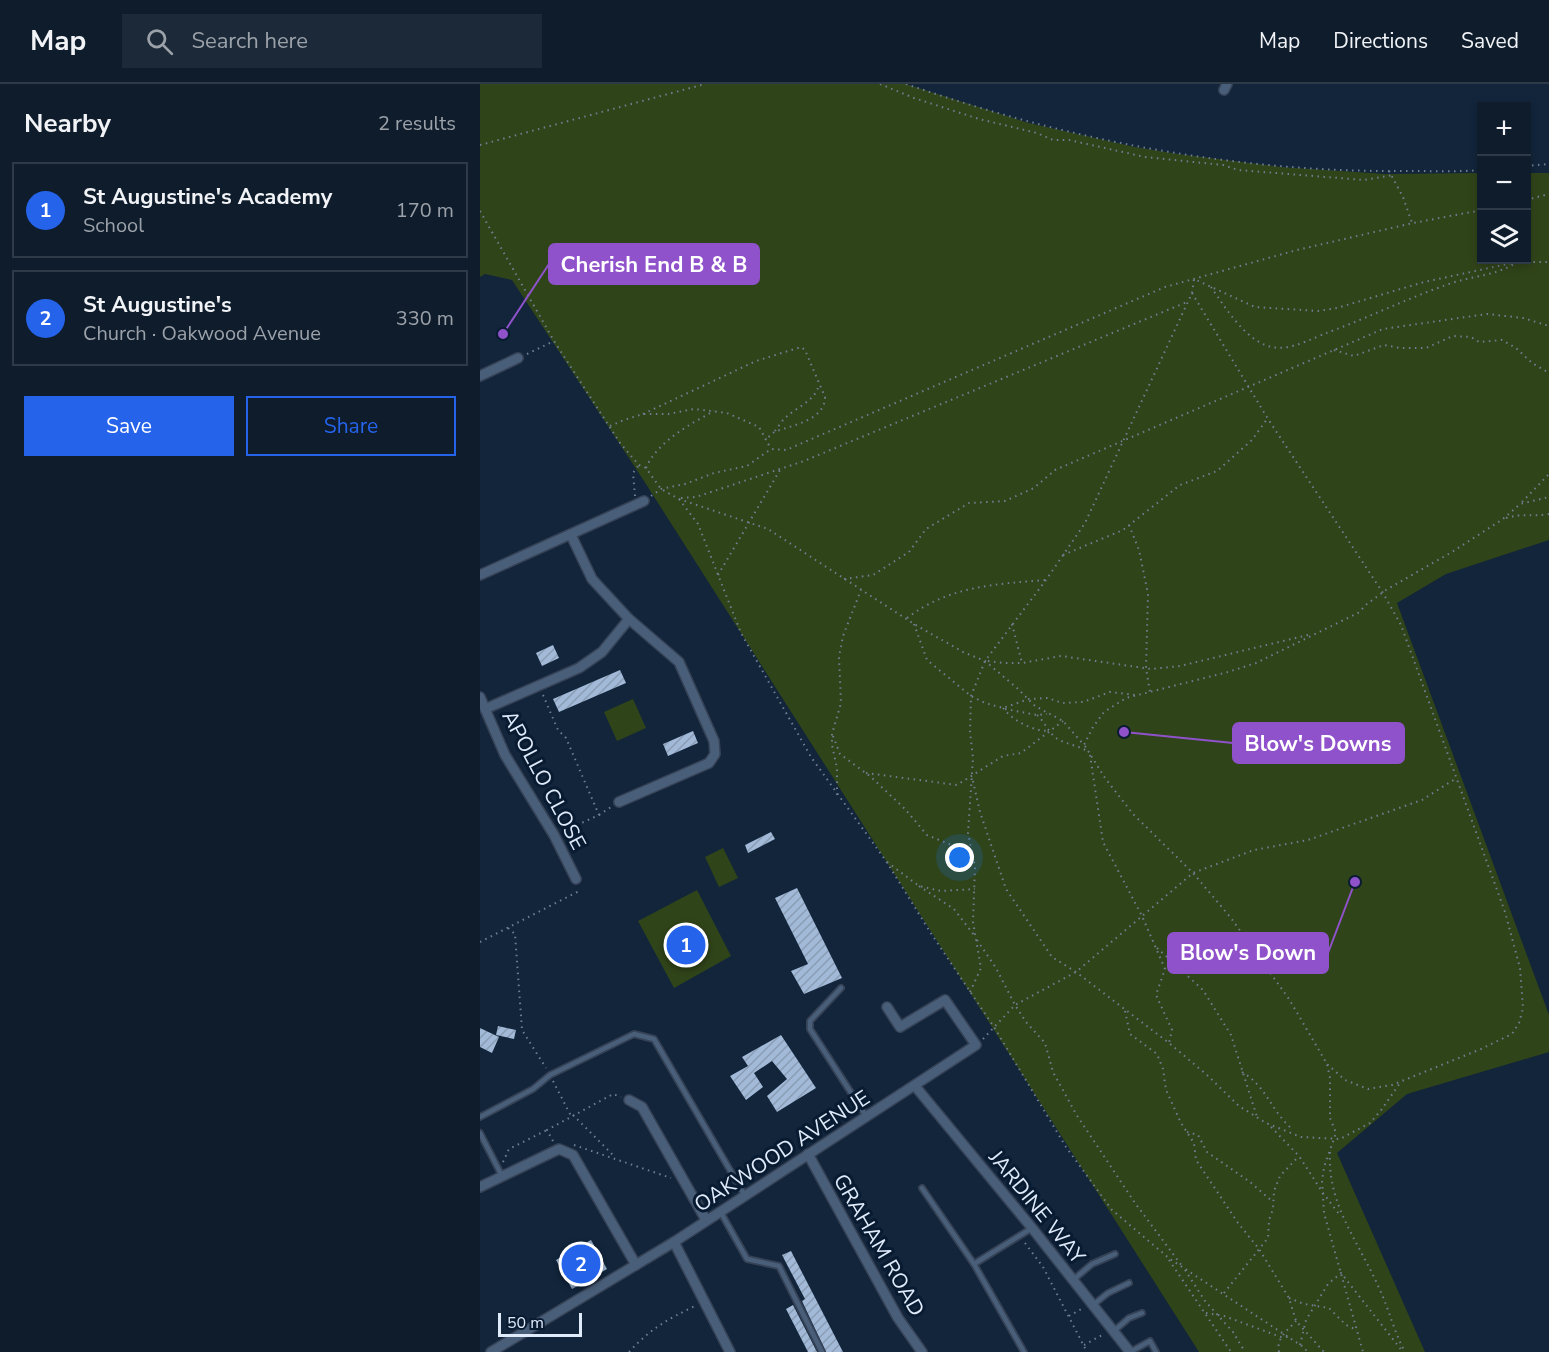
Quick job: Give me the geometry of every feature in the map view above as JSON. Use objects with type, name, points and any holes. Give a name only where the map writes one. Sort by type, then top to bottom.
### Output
[{"type":"street","points":[[480,376],[520,357]]},
{"type":"street","points":[[480,575],[641,502]]},
{"type":"street","points":[[571,535],[592,579],[629,619],[679,662],[714,741],[715,754],[709,763],[619,802]]},
{"type":"street","points":[[485,709],[579,668],[603,652],[629,619]]},
{"type":"street","name":"APOLLO CLOSE","points":[[480,697],[505,755],[554,835],[576,879]]},
{"type":"street","points":[[887,1006],[900,1027],[945,1000],[976,1045]]},
{"type":"street","name":"OAKWOOD AVENUE","points":[[491,1352],[674,1242],[976,1045]]},
{"type":"street","name":"JARDINE WAY","points":[[915,1086],[1032,1228],[1110,1332],[1130,1352]]},
{"type":"street","points":[[629,1100],[642,1107],[706,1220]]},
{"type":"street","points":[[480,1187],[559,1149],[573,1155],[636,1265]]},
{"type":"street","name":"GRAHAM ROAD","points":[[807,1154],[898,1318],[922,1352]]},
{"type":"street","points":[[674,1242],[730,1352]]},
{"type":"lane","points":[[841,988],[810,1022],[810,1029],[867,1117]]},
{"type":"lane","points":[[480,1117],[533,1089],[550,1075],[634,1034],[654,1039],[745,1196]]},
{"type":"lane","points":[[480,1133],[502,1176]]},
{"type":"lane","points":[[922,1188],[974,1264],[1024,1352]]},
{"type":"lane","points":[[720,1211],[747,1259],[779,1266],[822,1352]]},
{"type":"lane","points":[[974,1264],[1032,1228]]},
{"type":"lane","points":[[1073,1281],[1092,1264],[1115,1254]]},
{"type":"lane","points":[[1089,1306],[1129,1283]]},
{"type":"lane","points":[[1110,1332],[1130,1318],[1142,1313]]},
{"type":"lane","points":[[1130,1352],[1150,1341],[1156,1352]]},
{"type":"path","points":[[480,145],[705,84]]},
{"type":"path","points":[[880,84],[914,98],[979,119],[1037,133],[1053,140],[1069,140],[1145,157],[1223,165],[1238,170],[1364,180],[1393,176]]},
{"type":"path","points":[[906,84],[1029,123],[1145,149],[1281,166],[1389,171],[1477,170]]},
{"type":"path","points":[[1531,166],[1549,164]]},
{"type":"path","points":[[1389,171],[1413,224]]},
{"type":"path","points":[[1531,199],[1549,194]]},
{"type":"path","points":[[480,211],[554,341],[620,443],[639,465],[646,468],[661,489],[679,499],[750,521],[777,534],[906,619],[963,652],[985,661],[1003,663],[1022,663],[1061,656],[1146,668],[1180,666],[1317,633]]},
{"type":"path","points":[[661,489],[685,484],[714,472],[747,466],[771,449],[786,450],[1165,286],[1297,250],[1477,211]]},
{"type":"path","points":[[1531,261],[1549,262]]},
{"type":"path","points":[[1194,279],[1255,307],[1318,310],[1337,308],[1424,282],[1504,264]]},
{"type":"path","points":[[1209,285],[1233,320],[1255,339],[1273,348],[1284,348],[1336,330],[1448,284],[1506,269],[1513,264]]},
{"type":"path","points":[[970,992],[981,968],[973,922],[975,866],[969,833],[972,776],[971,696],[985,661],[1046,580],[1085,523],[1192,292],[1194,279]]},
{"type":"path","points":[[985,661],[1041,711],[1063,722],[1084,746],[1133,814],[1193,873],[1231,918],[1289,999],[1327,1064],[1345,1080],[1368,1089],[1401,1082],[1512,1034],[1520,1023],[1523,1008],[1520,968],[1505,912],[1401,625],[1383,593],[1268,419],[1192,292]]},
{"type":"path","points":[[679,499],[696,497],[780,470],[938,407],[1187,302]]},
{"type":"path","points":[[844,579],[873,575],[909,552],[926,529],[969,503],[1005,501],[1034,489],[1055,470],[1383,329],[1487,314],[1523,318],[1549,326]]},
{"type":"path","points":[[1334,350],[1354,356],[1384,345],[1400,348],[1426,348],[1454,336],[1471,337],[1479,342],[1502,340],[1549,373]]},
{"type":"path","points":[[520,357],[554,341]]},
{"type":"path","points":[[610,426],[644,414],[756,361],[801,347],[805,350],[825,403],[820,410],[795,427],[775,431]]},
{"type":"path","points":[[766,439],[784,419],[818,391],[819,384]]},
{"type":"path","points":[[644,414],[668,414],[694,409],[728,412],[759,427],[771,449]]},
{"type":"path","points":[[646,468],[650,459],[681,429],[714,411]]},
{"type":"path","points":[[1063,555],[1123,530],[1180,486],[1216,471],[1252,440],[1268,419]]},
{"type":"path","points":[[639,465],[633,473],[633,493],[641,502]]},
{"type":"path","points":[[718,575],[780,470]]},
{"type":"path","points":[[1084,746],[1093,727],[1104,712],[1126,698],[1219,675],[1256,663],[1358,613],[1383,593],[1503,519],[1549,474]]},
{"type":"path","points":[[1520,504],[1549,497]]},
{"type":"path","points":[[679,499],[698,524],[741,633],[811,757],[886,861],[994,1027],[1066,1147],[1112,1209],[1165,1255],[1308,1352]]},
{"type":"path","points":[[1503,519],[1519,513],[1538,516],[1549,514]]},
{"type":"path","points":[[1129,525],[1139,550],[1148,594],[1146,668],[1150,692]]},
{"type":"path","points":[[906,619],[923,606],[962,590],[1046,580]]},
{"type":"path","points":[[837,795],[837,768],[832,734],[841,703],[839,657],[843,636],[861,590]]},
{"type":"path","points":[[914,624],[927,660],[971,696],[1003,708],[1037,715],[1049,714]]},
{"type":"path","points":[[1012,624],[1022,663]]},
{"type":"path","points":[[539,686],[558,730],[566,738],[599,815]]},
{"type":"path","points":[[1003,708],[1029,699],[1048,698],[1062,703],[1083,702],[1110,692],[1138,695]]},
{"type":"path","points":[[1003,708],[1011,719],[1027,724],[1037,731],[1050,731]]},
{"type":"path","points":[[1037,715],[1056,738],[1090,753]]},
{"type":"path","points":[[866,773],[957,785],[1003,756],[1021,753],[1063,722]]},
{"type":"path","points":[[832,734],[840,754],[866,773],[905,809],[927,835],[959,848],[975,866]]},
{"type":"path","points":[[1090,753],[1103,842],[1142,916],[1165,969],[1156,995],[1172,1030],[1168,1043]]},
{"type":"path","points":[[972,776],[980,812],[1006,889],[1052,957],[1076,972],[1168,1043],[1207,1075],[1239,1106],[1269,1124],[1301,1137],[1340,1139],[1370,1123],[1401,1082]]},
{"type":"path","points":[[976,1045],[1015,1005],[1076,972],[1193,873],[1254,850],[1308,840],[1422,800],[1456,778]]},
{"type":"path","points":[[554,835],[599,815],[619,802]]},
{"type":"path","points":[[886,861],[954,909],[976,939],[996,968],[1026,1022],[1045,1043],[1053,1072],[1076,1114],[1205,1301],[1233,1332],[1245,1352]]},
{"type":"path","points":[[480,942],[577,892],[576,879]]},
{"type":"path","points":[[919,886],[941,891],[975,889]]},
{"type":"path","points":[[508,928],[515,934],[522,1030],[572,1116],[616,1158]]},
{"type":"path","points":[[1155,946],[1203,990],[1231,1035],[1257,1118]]},
{"type":"path","points":[[1125,1011],[1130,1035],[1157,1054],[1163,1070],[1166,1090],[1194,1143],[1196,1160],[1238,1223],[1260,1249],[1289,1298],[1296,1322],[1324,1352]]},
{"type":"path","points":[[1327,1064],[1330,1078],[1330,1118],[1336,1133],[1324,1167],[1324,1213],[1363,1352]]},
{"type":"path","points":[[1242,1072],[1254,1078],[1290,1127],[1289,1132]]},
{"type":"path","points":[[496,1167],[502,1164],[509,1149],[613,1094],[629,1100]]},
{"type":"path","points":[[1269,1124],[1299,1156],[1341,1216],[1380,1290],[1404,1352]]},
{"type":"path","points":[[547,1130],[559,1149],[577,1144],[685,1183]]},
{"type":"path","points":[[1187,1132],[1198,1135],[1207,1152],[1250,1182],[1273,1202]]},
{"type":"path","points":[[1331,1149],[1330,1176],[1341,1216]]},
{"type":"path","points":[[1223,1294],[1268,1238],[1274,1191],[1280,1176],[1299,1156]]},
{"type":"path","points":[[1020,1235],[1043,1267],[1088,1352]]},
{"type":"path","points":[[1165,1255],[1232,1352]]},
{"type":"path","points":[[1300,1345],[1306,1320],[1328,1284],[1341,1274]]},
{"type":"path","points":[[1341,1274],[1404,1352]]},
{"type":"path","points":[[1289,1298],[1304,1304],[1329,1308],[1346,1325],[1357,1330]]},
{"type":"path","points":[[629,1352],[645,1335],[663,1322],[704,1301]]},
{"type":"path","points":[[1069,1316],[1089,1306]]},
{"type":"path","points":[[1206,1313],[1281,1337],[1289,1337]]},
{"type":"path","points":[[1279,1352],[1277,1349],[1281,1337],[1296,1322]]},
{"type":"path","points":[[1084,1346],[1110,1332]]},
{"type":"green space","points":[[480,84],[906,84],[1029,123],[1135,147],[1178,154],[1281,167],[1386,174],[1477,173],[1477,264],[1531,264],[1531,173],[1549,173],[1549,540],[1446,574],[1397,603],[1549,1015],[1549,1052],[1407,1094],[1337,1153],[1425,1352],[1199,1352],[644,481],[512,280],[485,274],[480,277]]},
{"type":"green space","points":[[633,699],[646,728],[617,741],[604,712]]},
{"type":"green space","points":[[723,848],[738,878],[719,887],[705,857]]},
{"type":"green space","points":[[697,890],[731,956],[674,988],[638,921]]},
{"type":"building","points":[[553,645],[559,658],[542,666],[536,653]]},
{"type":"building","points":[[620,670],[626,683],[559,712],[553,699]]},
{"type":"building","points":[[693,731],[698,743],[668,756],[663,744]]},
{"type":"building","points":[[771,832],[775,839],[748,853],[745,845]]},
{"type":"building","points":[[797,888],[842,978],[804,994],[791,971],[808,964],[775,898]]},
{"type":"building","points":[[498,1026],[516,1030],[514,1039],[496,1035]]},
{"type":"building","points":[[480,1028],[499,1037],[492,1053],[480,1047]]},
{"type":"building","points":[[781,1035],[816,1088],[777,1112],[767,1096],[787,1079],[772,1061],[754,1073],[763,1087],[746,1100],[730,1076],[748,1066],[742,1057]]},
{"type":"building","points":[[591,1240],[607,1269],[572,1289],[556,1260]]},
{"type":"building","points":[[791,1251],[843,1352],[826,1352],[802,1301],[805,1299],[782,1255]]},
{"type":"building","points":[[793,1305],[817,1352],[808,1352],[786,1309]]},
{"type":"place","name":"Cherish End B & B","points":[[503,334]]},
{"type":"place","name":"Blow's Downs","points":[[1124,732]]},
{"type":"place","name":"Blow's Down","points":[[1355,882]]},
{"type":"place","name":"St Augustine's Academy","points":[[686,945]]},
{"type":"place","name":"St Augustine's","points":[[581,1264]]}]
